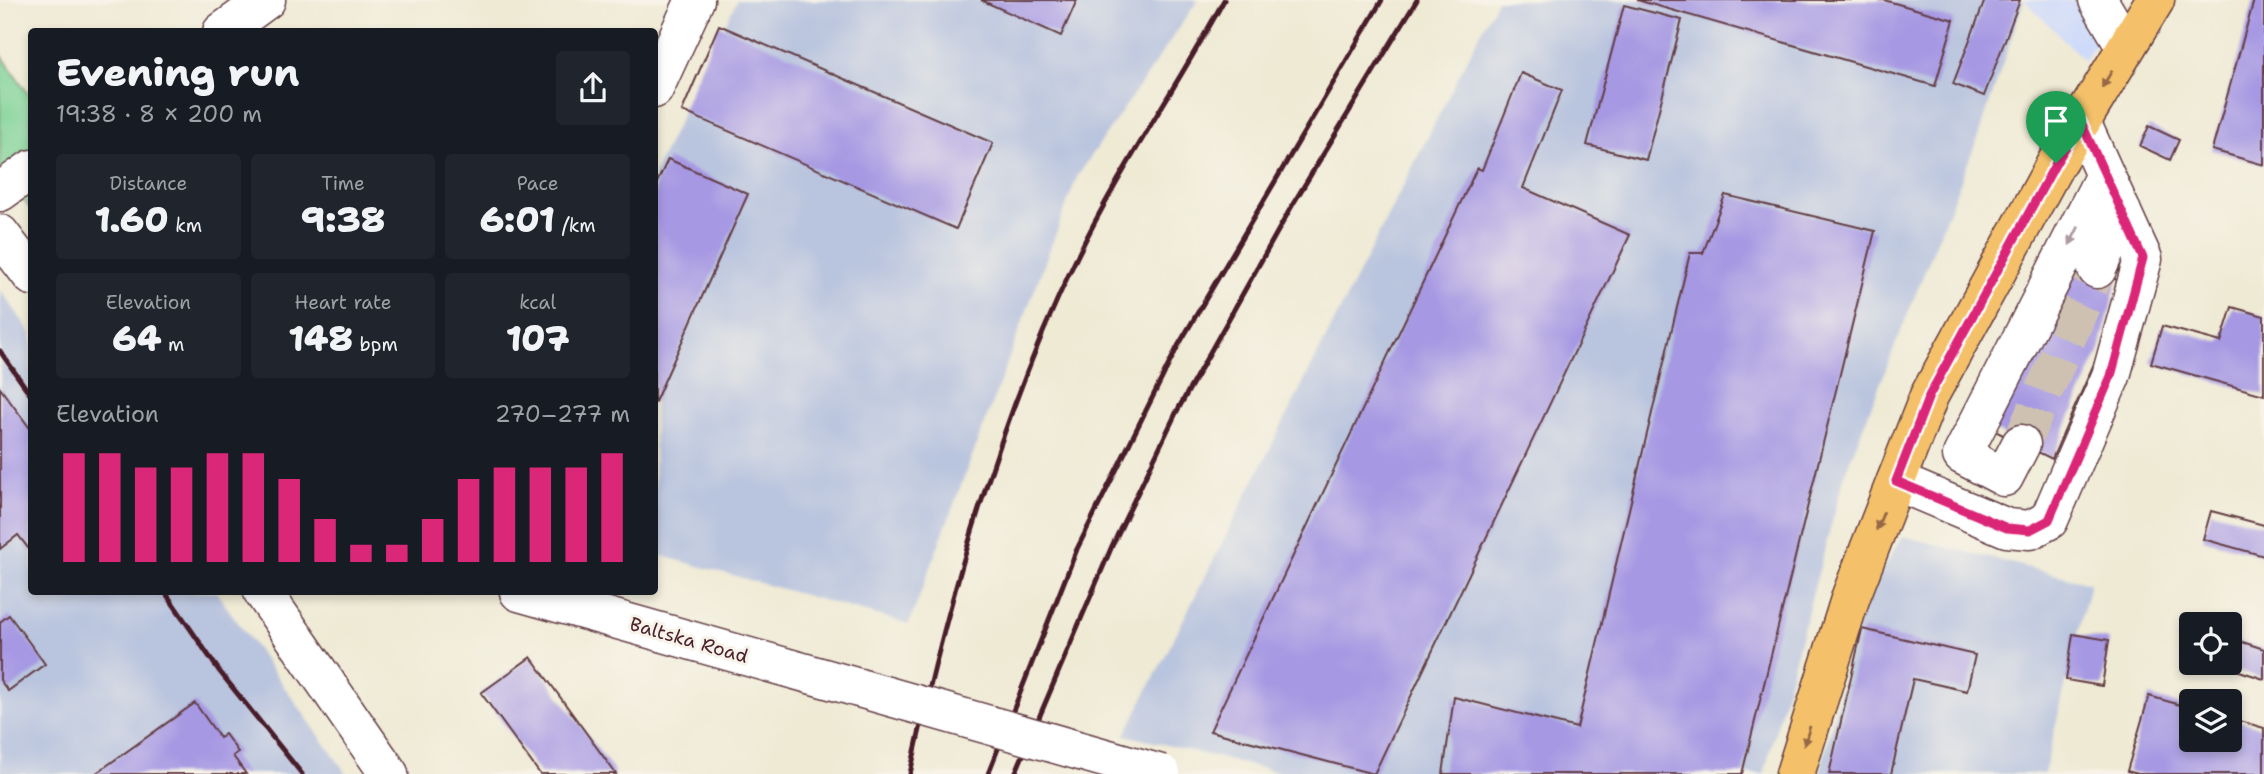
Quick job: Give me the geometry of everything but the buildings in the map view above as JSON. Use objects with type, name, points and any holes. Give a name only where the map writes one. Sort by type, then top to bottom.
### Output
[{"type":"main road","points":[[1795,774],[1851,596],[1929,396],[2056,163],[2155,0]]},
{"type":"street","points":[[228,28],[266,0]]},
{"type":"street","points":[[658,80],[695,0]]},
{"type":"street","points":[[2098,0],[2126,47]]},
{"type":"street","points":[[1896,481],[2007,528],[2030,530],[2049,520],[2111,376],[2143,258],[2081,122]]},
{"type":"street","points":[[0,192],[28,172]]},
{"type":"street","points":[[2021,444],[2004,477],[1962,455],[2105,175]]},
{"type":"street","points":[[2097,269],[2122,212]]},
{"type":"street","points":[[0,234],[28,271]]},
{"type":"street","points":[[1954,505],[1974,461]]},
{"type":"street","points":[[265,595],[390,774]]},
{"type":"street","name":"Baltska Road","points":[[530,595],[1161,774]]},
{"type":"shaded area","points":[[737,0],[1198,0],[1077,177],[909,624],[658,555],[658,165]]},
{"type":"shaded area","points":[[1497,0],[2024,0],[1978,137],[1846,470],[1764,774],[1286,774],[1125,735]]},
{"type":"shaded area","points":[[2024,0],[2118,0],[2085,61]]},
{"type":"shaded area","points":[[0,289],[28,329],[28,595],[218,595],[347,774],[0,774]]},
{"type":"shaded area","points":[[1903,536],[2090,583],[2044,774],[1820,774],[1862,603]]},
{"type":"green space","points":[[0,53],[28,94],[28,206],[0,167]]},
{"type":"tunnel","points":[[2021,444],[2097,269]]},
{"type":"railway","points":[[910,774],[941,643],[978,511],[1000,445],[1049,318],[1094,224],[1224,0]]},
{"type":"railway","points":[[988,774],[1077,549],[1178,346],[1382,0]]},
{"type":"railway","points":[[1015,774],[1112,546],[1176,413],[1293,204],[1417,0]]},
{"type":"railway","points":[[0,351],[28,391]]},
{"type":"railway","points":[[167,595],[220,672],[302,774]]},
{"type":"route","points":[[2081,122],[2143,258],[2111,376],[2049,520],[2030,530],[2007,528],[1896,481],[1929,396],[2056,163],[2081,122]]}]
